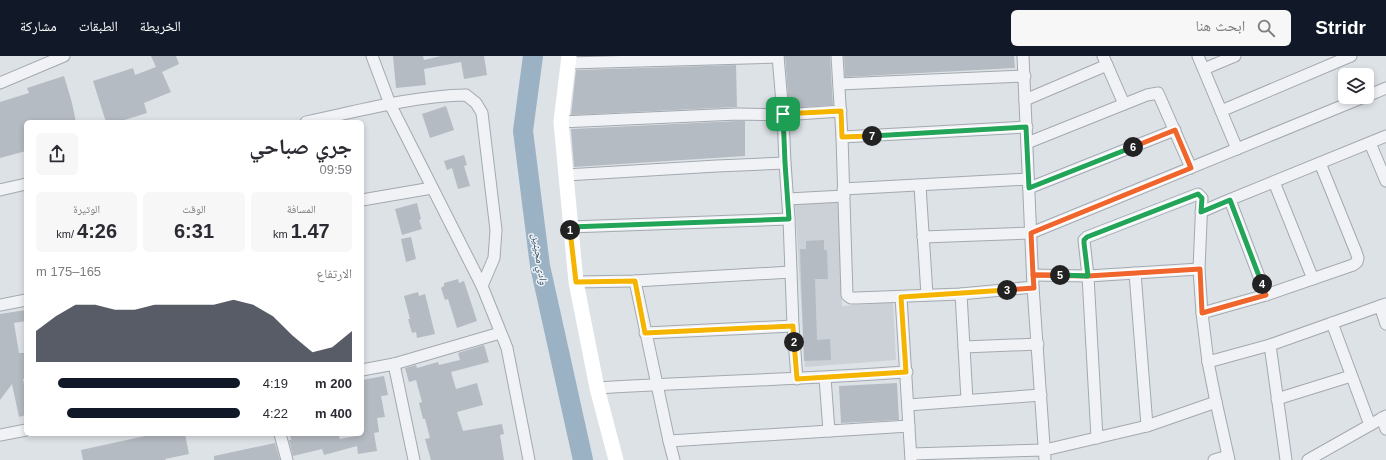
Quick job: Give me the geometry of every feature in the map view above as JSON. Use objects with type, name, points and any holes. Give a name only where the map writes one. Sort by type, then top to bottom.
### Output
[{"type":"street","points":[[0,83],[64,56]]},
{"type":"street","points":[[372,56],[390,104],[482,286],[507,348],[529,460]]},
{"type":"street","points":[[616,460],[597,388],[576,282],[561,122],[569,59],[778,56],[788,199],[793,326],[797,379]]},
{"type":"street","points":[[837,56],[841,111],[847,295],[851,298],[901,297],[1034,288]]},
{"type":"street","points":[[1023,56],[1033,275],[1045,455]]},
{"type":"street","points":[[1198,56],[1237,149]]},
{"type":"street","points":[[1204,69],[1235,56]]},
{"type":"street","points":[[1221,110],[1351,56]]},
{"type":"street","points":[[1026,100],[1105,60],[1124,104]]},
{"type":"street","points":[[839,84],[1025,76]]},
{"type":"street","points":[[1374,93],[1386,88]]},
{"type":"street","points":[[1027,143],[1147,95],[1158,93],[1191,168]]},
{"type":"street","points":[[315,120],[390,104],[443,95],[466,94],[476,103],[482,113],[496,230],[494,258],[482,286]]},
{"type":"street","points":[[923,237],[1031,233],[1347,104]]},
{"type":"street","points":[[561,122],[841,111]]},
{"type":"street","points":[[842,137],[1026,127]]},
{"type":"street","points":[[788,199],[920,186],[1029,183],[1175,130]]},
{"type":"street","points":[[1201,212],[1386,136]]},
{"type":"street","points":[[1370,143],[1384,170],[1386,181]]},
{"type":"street","points":[[566,175],[785,163]]},
{"type":"street","points":[[1202,313],[1266,295],[1357,262],[1358,258],[1320,163]]},
{"type":"street","points":[[1274,182],[1313,278]]},
{"type":"street","points":[[0,190],[24,184]]},
{"type":"street","points":[[920,186],[927,295]]},
{"type":"street","points":[[364,200],[432,188]]},
{"type":"street","points":[[1098,438],[1088,276],[1084,240],[1087,237],[1198,194],[1202,198],[1200,269],[1202,313],[1208,362],[1229,458],[1214,460]]},
{"type":"street","points":[[1230,200],[1266,295]]},
{"type":"street","points":[[570,227],[789,219]]},
{"type":"street","points":[[1033,275],[1088,276],[1200,269]]},
{"type":"street","points":[[576,282],[635,281],[791,272]]},
{"type":"street","points":[[1135,273],[1147,426]]},
{"type":"street","points":[[635,281],[645,333],[674,460]]},
{"type":"street","points":[[961,294],[967,400]]},
{"type":"street","points":[[901,297],[911,457],[1045,455],[1098,438],[1147,426],[1216,402]]},
{"type":"street","points":[[0,305],[24,300]]},
{"type":"street","points":[[1208,362],[1270,345],[1383,305],[1386,324]]},
{"type":"street","points":[[1332,323],[1370,425]]},
{"type":"street","points":[[645,333],[793,326]]},
{"type":"street","points":[[364,370],[394,364],[500,333]]},
{"type":"street","points":[[964,347],[1038,344]]},
{"type":"street","points":[[1270,345],[1286,460]]},
{"type":"street","points":[[394,364],[414,460]]},
{"type":"street","points":[[597,388],[657,384],[825,378],[906,372]]},
{"type":"street","points":[[1277,399],[1351,376]]},
{"type":"street","points":[[825,378],[829,431]]},
{"type":"street","points":[[908,405],[1041,395]]},
{"type":"street","points":[[1308,460],[1370,425],[1385,421]]},
{"type":"street","points":[[669,441],[909,426]]},
{"type":"street","points":[[0,435],[24,430]]},
{"type":"street","points":[[281,436],[287,460]]},
{"type":"shaded area","points":[[839,199],[842,306],[893,302],[896,360],[805,367],[795,202]]},
{"type":"building","points":[[151,56],[176,56],[179,64],[162,72],[171,92],[144,103],[147,113],[124,120],[105,120],[93,81],[133,68],[135,75],[156,67]]},
{"type":"building","points":[[393,56],[423,56],[424,60],[441,56],[484,56],[487,75],[464,79],[461,62],[424,69],[426,85],[396,88]]},
{"type":"building","points":[[785,56],[830,56],[833,105],[789,108]]},
{"type":"building","points":[[844,56],[1014,56],[1015,68],[845,77]]},
{"type":"building","points":[[736,65],[737,107],[571,115],[576,70]]},
{"type":"building","points":[[64,76],[76,120],[24,120],[24,152],[0,158],[0,102],[29,93],[27,88]]},
{"type":"building","points":[[446,106],[454,130],[430,138],[422,114]]},
{"type":"building","points":[[745,121],[745,156],[574,167],[571,129]]},
{"type":"building","points":[[464,155],[467,165],[464,166],[470,186],[458,189],[452,168],[447,170],[444,161]]},
{"type":"building","points":[[417,203],[421,219],[419,220],[422,229],[402,235],[395,209]]},
{"type":"building","points":[[411,237],[416,259],[406,262],[401,239]]},
{"type":"building","points":[[824,240],[824,250],[827,250],[828,279],[815,279],[817,340],[830,339],[831,360],[804,361],[800,249],[806,249],[806,241]]},
{"type":"building","points":[[458,279],[459,283],[464,281],[477,321],[457,328],[448,299],[445,300],[441,288],[444,286],[444,283]]},
{"type":"building","points":[[418,292],[419,296],[425,294],[435,334],[417,338],[416,332],[412,333],[404,296]]},
{"type":"building","points":[[24,310],[24,321],[14,323],[19,353],[24,353],[24,416],[19,417],[12,384],[0,400],[0,314]]},
{"type":"building","points":[[484,345],[489,362],[451,372],[456,389],[477,383],[483,405],[457,412],[463,431],[502,424],[504,434],[500,435],[504,460],[431,460],[425,439],[430,438],[419,403],[422,402],[416,380],[409,382],[405,368],[416,365],[417,368],[438,362],[439,365],[460,360],[458,353]]},
{"type":"building","points":[[384,376],[388,395],[381,396],[385,417],[377,418],[379,432],[374,433],[377,451],[358,454],[357,446],[324,455],[322,449],[293,456],[289,440],[291,440],[290,436],[339,436],[340,439],[364,436],[364,380]]},
{"type":"building","points":[[897,383],[899,420],[841,423],[839,386]]},
{"type":"building","points":[[145,436],[185,436],[189,454],[165,459],[166,460],[83,460],[81,450]]},
{"type":"building","points":[[275,443],[280,460],[214,460],[214,456]]},
{"type":"waterway","name":"وادي مجينين","points":[[533,56],[523,131],[540,266],[583,460]]},
{"type":"route","points":[[783,114],[789,219],[570,227],[576,282],[635,281],[645,333],[793,326],[797,379],[906,372],[901,297],[1034,288],[1033,275],[1088,276],[1200,269],[1202,313],[1266,295],[1230,200],[1201,212],[1202,198],[1198,194],[1087,237],[1084,240],[1084,243],[1088,276],[1033,275],[1031,233],[1191,168],[1175,130],[1029,188],[1026,127],[842,137],[841,111],[783,114]]}]
